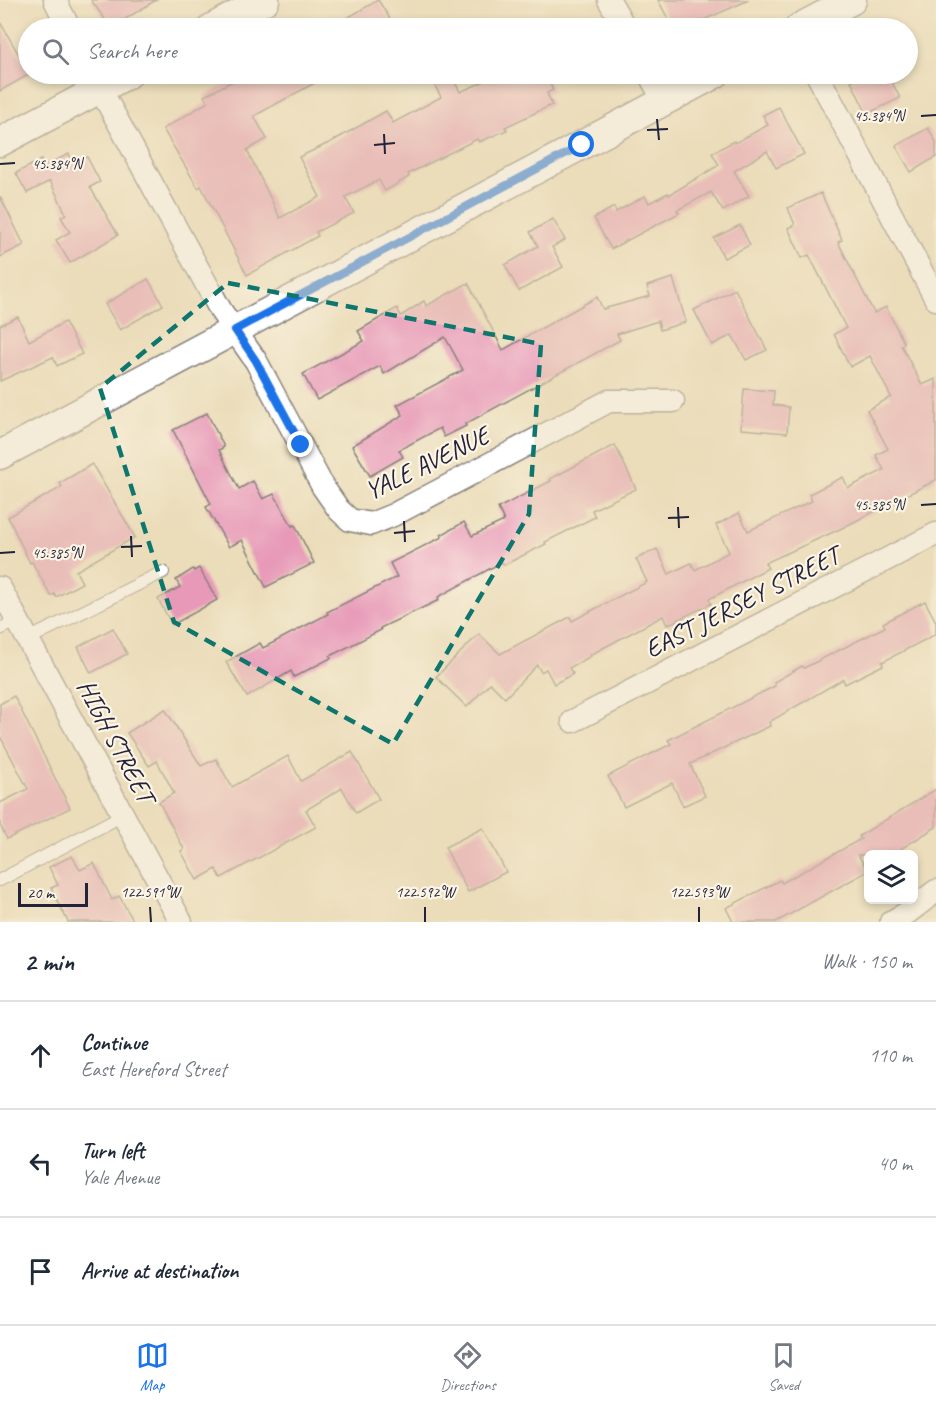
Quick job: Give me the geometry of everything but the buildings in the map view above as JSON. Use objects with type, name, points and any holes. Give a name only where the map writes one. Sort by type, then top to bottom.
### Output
[{"type":"street","points":[[55,0],[64,18]]},
{"type":"street","points":[[231,18],[265,0]]},
{"type":"street","points":[[609,0],[619,18]]},
{"type":"street","points":[[818,18],[852,0]]},
{"type":"street","points":[[0,142],[91,84]]},
{"type":"street","name":"YALE AVENUE","points":[[98,84],[222,311],[256,361],[323,487],[339,510],[350,520],[371,524],[393,515],[609,401],[673,401]]},
{"type":"street","points":[[655,84],[664,101]]},
{"type":"street","points":[[0,455],[696,84]]},
{"type":"street","points":[[822,84],[936,299]]},
{"type":"street","name":"EAST JERSEY STREET","points":[[573,721],[936,534]]},
{"type":"street","name":"HIGH STREET","points":[[0,588],[15,629],[123,815],[181,922]]},
{"type":"street","points":[[891,922],[936,891]]},
{"type":"lane","points":[[15,629],[162,572]]},
{"type":"lane","points":[[0,880],[123,815]]},
{"type":"highlighted area","points":[[228,283],[541,344],[529,514],[393,744],[174,622],[100,388]]},
{"type":"route","points":[[301,445],[256,361],[235,330],[582,145]]}]
